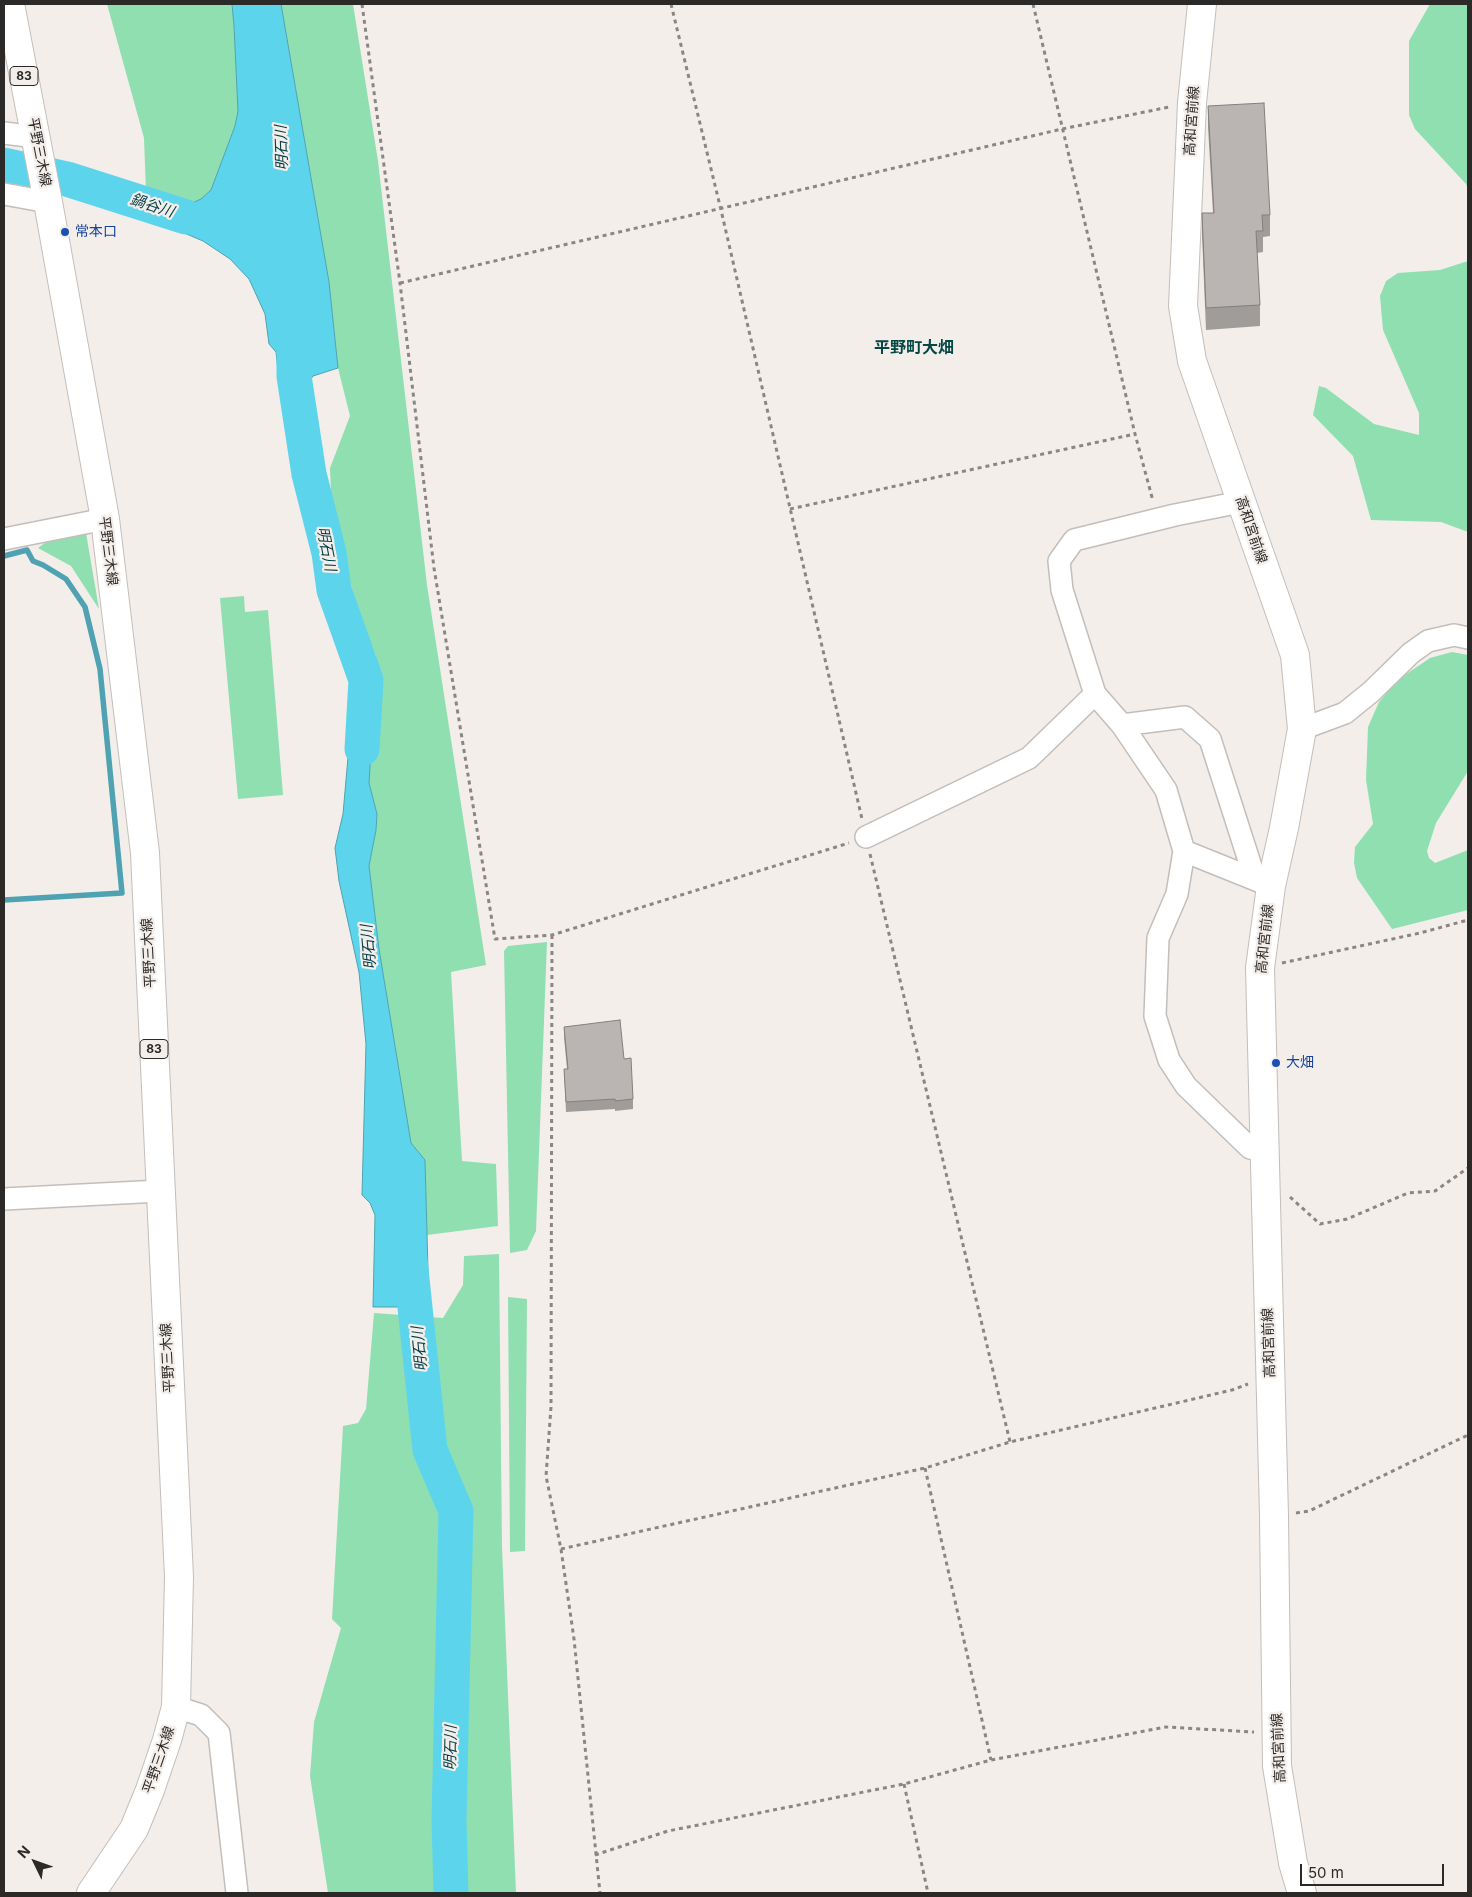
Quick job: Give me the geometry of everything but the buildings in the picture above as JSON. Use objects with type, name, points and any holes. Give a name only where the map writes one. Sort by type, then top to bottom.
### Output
[{"type":"street","name":"平野三木線","points":[[10,4],[105,519],[144,853],[179,1577],[176,1707],[162,1757],[134,1829],[91,1893]]},
{"type":"street","name":"高和宮前線","points":[[1202,4],[1192,103],[1183,306],[1192,360],[1294,655],[1302,730],[1284,828],[1263,883],[1260,968],[1264,1194],[1274,1516],[1278,1776],[1293,1863],[1302,1893]]},
{"type":"street","points":[[4,133],[37,143]]},
{"type":"street","points":[[4,194],[47,197]]},
{"type":"street","points":[[1241,502],[1158,519],[1074,540],[1059,561],[1062,590],[1095,694],[1122,725],[1166,790],[1184,850],[1177,894],[1158,938],[1155,1016],[1168,1060],[1186,1086],[1250,1148],[1263,1150]]},
{"type":"street","points":[[4,538],[105,519]]},
{"type":"street","points":[[1302,730],[1346,713],[1412,653],[1428,641],[1454,636],[1468,638]]},
{"type":"street","points":[[866,837],[1029,758],[1095,694]]},
{"type":"street","points":[[1122,725],[1185,716],[1210,739],[1243,838],[1263,883]]},
{"type":"street","points":[[1184,850],[1263,883]]},
{"type":"street","points":[[4,1199],[160,1191]]},
{"type":"street","points":[[176,1707],[201,1715],[218,1732],[237,1893]]},
{"type":"path","points":[[362,4],[400,283],[434,568],[495,939],[552,935],[866,837]]},
{"type":"path","points":[[671,4],[1010,1442]]},
{"type":"path","points":[[1033,4],[1135,434],[1158,519]]},
{"type":"path","points":[[400,283],[721,210],[1062,129],[1192,103]]},
{"type":"path","points":[[790,509],[1135,434]]},
{"type":"path","points":[[1260,968],[1420,933],[1468,920]]},
{"type":"path","points":[[552,935],[551,1397],[546,1476],[561,1549],[574,1639],[600,1893]]},
{"type":"path","points":[[1264,1194],[1288,1196],[1320,1224],[1346,1219],[1408,1193],[1435,1191],[1468,1168]]},
{"type":"path","points":[[561,1549],[925,1468],[1010,1442],[1232,1390],[1270,1376]]},
{"type":"path","points":[[1274,1516],[1309,1511],[1468,1436]]},
{"type":"path","points":[[925,1468],[991,1760]]},
{"type":"path","points":[[595,1855],[668,1831],[904,1784],[991,1760],[1166,1726],[1278,1734]]},
{"type":"path","points":[[904,1784],[928,1893]]},
{"type":"green space","points":[[107,4],[232,4],[238,111],[235,126],[211,190],[201,199],[188,205],[146,192],[144,138]]},
{"type":"green space","points":[[281,4],[353,4],[378,161],[427,585],[486,965],[451,972],[462,1161],[496,1164],[498,1226],[427,1235],[425,1160],[411,1143],[379,949],[369,866],[377,814],[369,783],[372,735],[369,701],[376,656],[359,614],[332,519],[330,468],[350,416],[338,368],[329,282]]},
{"type":"green space","points":[[1430,4],[1468,4],[1468,189],[1466,184],[1415,129],[1409,115],[1409,41]]},
{"type":"green space","points":[[1468,261],[1468,532],[1441,522],[1371,520],[1353,456],[1313,415],[1319,386],[1326,388],[1374,424],[1419,435],[1419,413],[1383,330],[1380,296],[1386,281],[1398,273],[1440,270]]},
{"type":"green space","points":[[86,533],[99,609],[71,566],[38,548],[50,539]]},
{"type":"green space","points":[[244,596],[245,612],[268,610],[283,795],[238,799],[220,598]]},
{"type":"green space","points":[[1452,652],[1468,655],[1468,771],[1436,823],[1427,851],[1429,858],[1435,863],[1468,850],[1468,910],[1392,929],[1357,878],[1354,863],[1355,847],[1373,824],[1366,780],[1368,727],[1379,702],[1399,679],[1430,658]]},
{"type":"green space","points":[[547,942],[536,1231],[527,1250],[510,1253],[504,951],[508,946]]},
{"type":"green space","points":[[499,1254],[502,1547],[516,1893],[328,1893],[310,1776],[314,1722],[341,1628],[332,1619],[343,1426],[358,1423],[366,1409],[374,1313],[443,1318],[463,1285],[464,1256]]},
{"type":"green space","points":[[508,1297],[527,1299],[525,1551],[510,1552]]},
{"type":"water","points":[[232,4],[281,4],[329,282],[338,368],[313,376],[303,391],[290,397],[285,395],[278,371],[276,352],[269,344],[265,314],[249,279],[230,259],[203,241],[137,213],[146,192],[188,205],[201,199],[211,190],[235,126],[238,111]]},
{"type":"water","points":[[353,701],[369,701],[372,735],[369,783],[377,814],[369,866],[379,949],[411,1143],[425,1160],[429,1307],[373,1307],[375,1215],[370,1203],[362,1195],[366,1044],[359,972],[339,881],[335,848],[343,814]]},
{"type":"waterway","name":"鍋谷川","points":[[4,165],[67,179],[186,217]]},
{"type":"waterway","name":"明石川","points":[[294,346],[294,376],[309,474],[329,553],[334,590],[366,680],[362,749]]},
{"type":"waterway","points":[[4,556],[27,550],[33,561],[66,579],[85,607],[100,669],[122,893],[4,900]]},
{"type":"waterway","name":"明石川","points":[[410,1260],[430,1450],[456,1511],[449,1821],[451,1893]]},
{"type":"place","name":"常本口","points":[[65,232]]},
{"type":"place","name":"大畑","points":[[1276,1063]]},
{"type":"district","name":"平野町大畑","points":[[914,348]]}]
